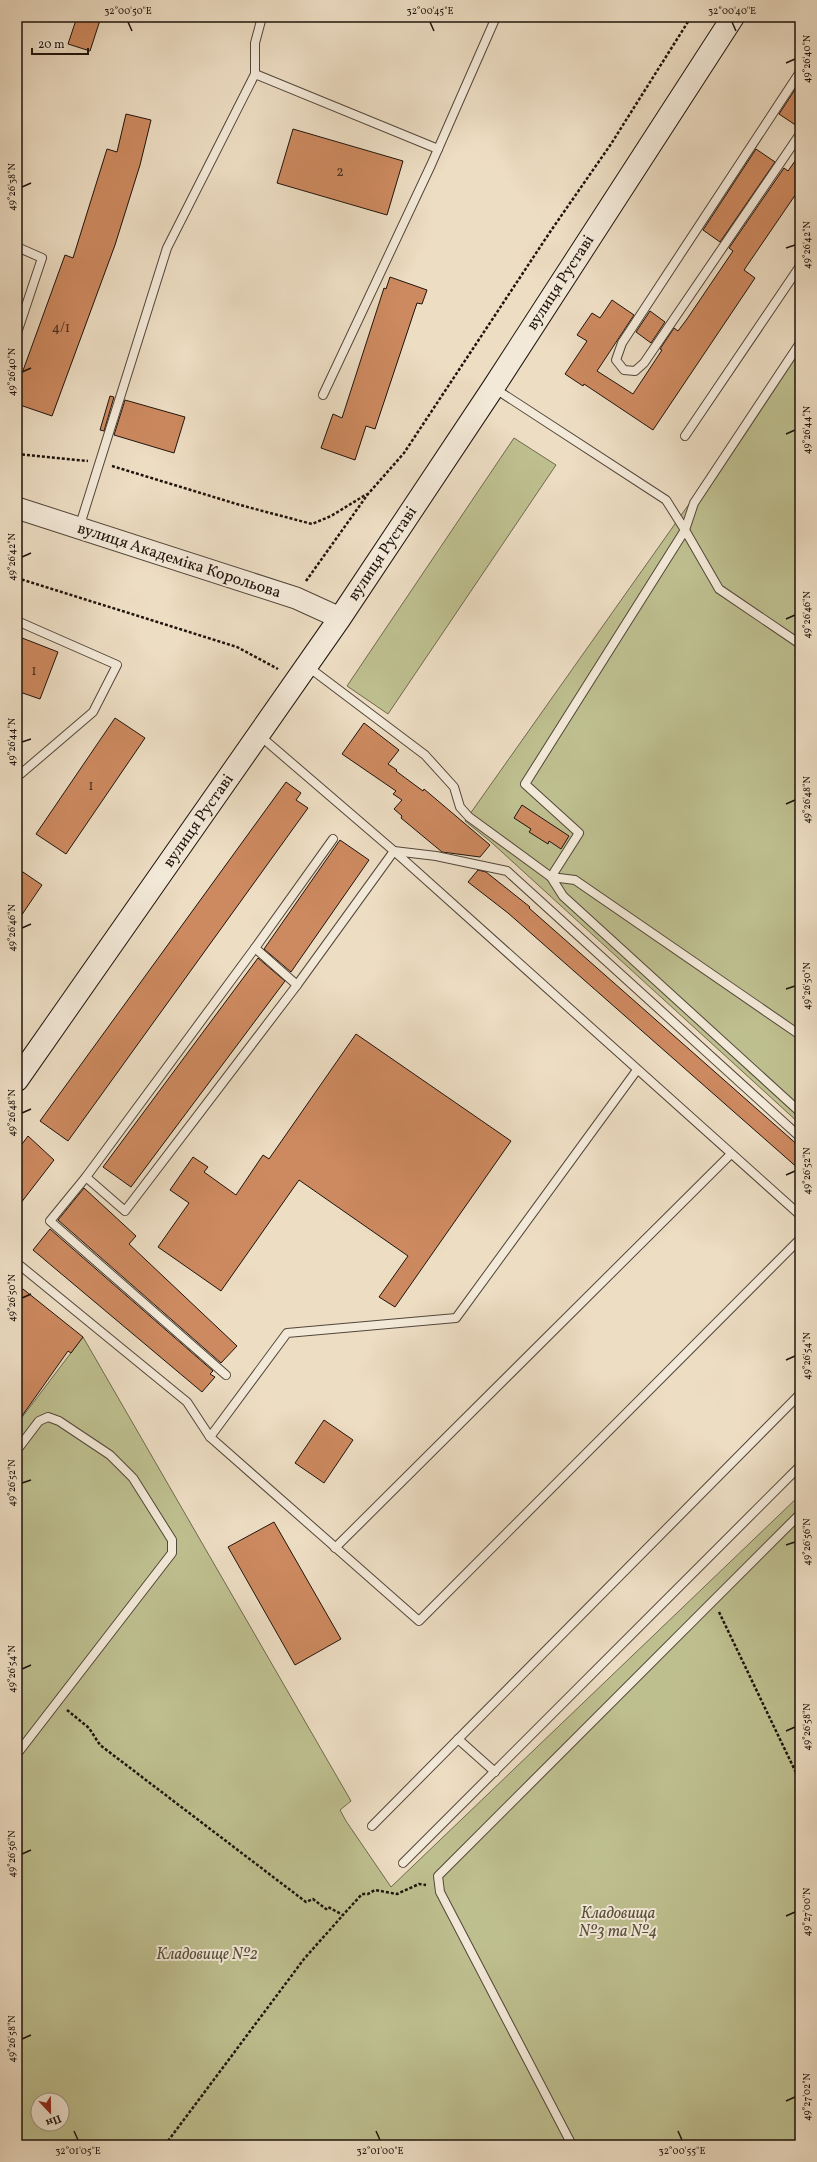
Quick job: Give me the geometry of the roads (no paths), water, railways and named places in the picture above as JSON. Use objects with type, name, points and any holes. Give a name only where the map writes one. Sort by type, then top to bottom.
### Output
[{"type":"main road","name":"вулиця Руставі","points":[[17,1080],[340,618],[493,388],[733,17]]},
{"type":"street","name":"вулиця Академіка Корольова","points":[[17,508],[78,529],[296,598],[340,618]]},
{"type":"lane","points":[[78,529],[167,248],[255,74],[255,43],[262,17]]},
{"type":"lane","points":[[323,395],[438,149],[496,17]]},
{"type":"lane","points":[[800,72],[622,343],[616,360],[624,370],[635,371],[644,363],[800,134]]},
{"type":"lane","points":[[255,74],[438,149]]},
{"type":"lane","points":[[17,247],[42,258],[17,333]]},
{"type":"lane","points":[[685,436],[800,266]]},
{"type":"lane","points":[[551,878],[579,834],[525,784],[685,530],[694,503],[800,343]]},
{"type":"lane","points":[[493,388],[666,500],[719,589],[800,644]]},
{"type":"lane","points":[[17,621],[117,665],[93,712],[17,777]]},
{"type":"lane","points":[[307,666],[425,755],[454,787],[460,807],[469,817],[551,878],[562,896],[800,1112]]},
{"type":"lane","points":[[259,735],[394,852],[636,1070],[800,1215]]},
{"type":"lane","points":[[226,1375],[50,1221],[86,1177],[256,948],[333,839]]},
{"type":"lane","points":[[86,1177],[125,1211],[297,985],[394,852]]},
{"type":"lane","points":[[394,852],[436,856],[507,871],[800,1137]]},
{"type":"lane","points":[[551,878],[575,880],[800,1035]]},
{"type":"lane","points":[[256,948],[297,985]]},
{"type":"lane","points":[[210,1437],[287,1333],[456,1318],[636,1070]]},
{"type":"lane","points":[[335,1548],[731,1154]]},
{"type":"lane","points":[[17,1264],[187,1402],[210,1437],[419,1621],[800,1239]]},
{"type":"lane","points":[[372,1826],[800,1394]]},
{"type":"lane","points":[[17,1450],[39,1421],[48,1417],[59,1421],[110,1455],[133,1478],[172,1540],[172,1553],[17,1754]]},
{"type":"lane","points":[[403,1862],[495,1772],[800,1466]]},
{"type":"lane","points":[[572,2145],[440,1892],[438,1876],[800,1514]]},
{"type":"lane","points":[[458,1739],[495,1772]]},
{"type":"park label","name":"Кладовища №3 та №4","points":[[618,1923]]},
{"type":"park label","name":"Кладовище №2","points":[[207,1955]]}]
